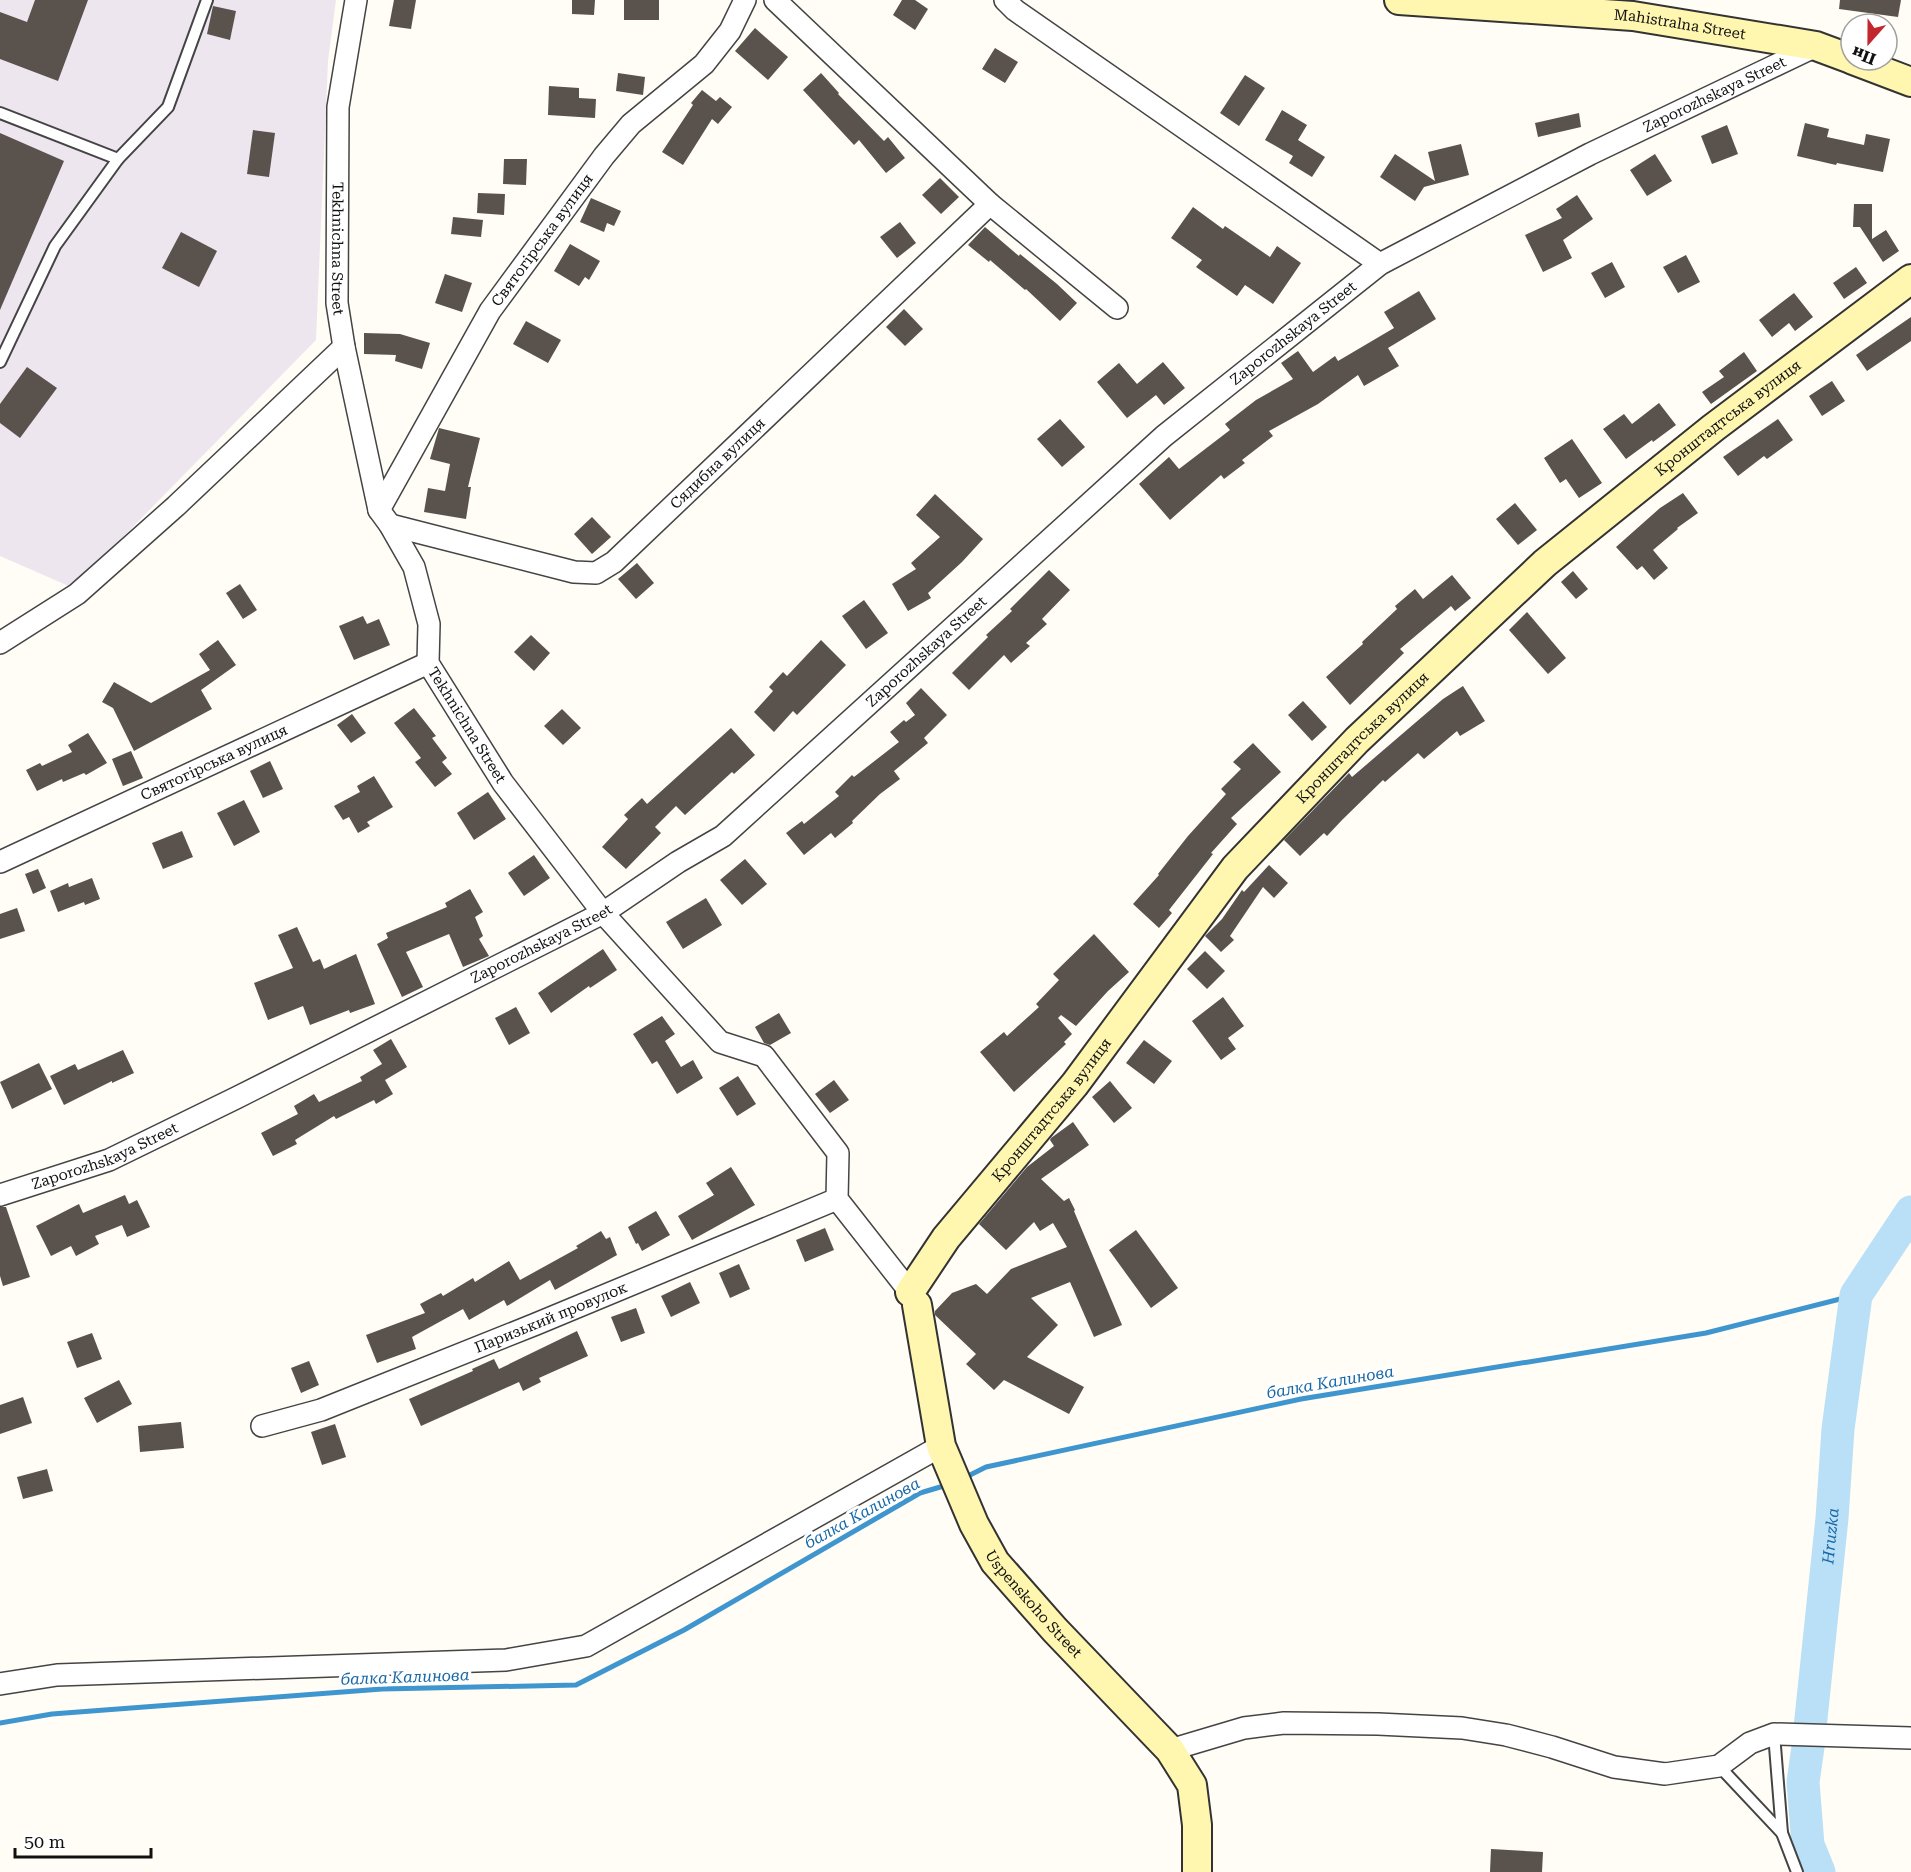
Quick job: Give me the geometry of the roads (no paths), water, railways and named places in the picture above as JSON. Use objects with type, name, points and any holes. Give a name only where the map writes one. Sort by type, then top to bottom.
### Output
[{"type":"street","name":"Tekhnichna Street","points":[[356,0],[338,107],[337,303],[344,347],[385,518],[414,567],[429,624],[428,663],[502,783],[603,913],[720,1042],[764,1056],[838,1153],[837,1199]]},
{"type":"street","name":"Святогірська вулиця","points":[[385,518],[490,311],[604,156],[632,124],[704,64],[729,31],[745,0]]},
{"type":"street","points":[[776,0],[990,204],[1117,308]]},
{"type":"street","points":[[1005,0],[1015,10],[1380,264]]},
{"type":"street","name":"Mahistralna Street","points":[[1399,0],[1633,16],[1816,46],[1839,55]]},
{"type":"street","name":"Zaporozhskaya Street","points":[[0,1195],[109,1160],[603,913],[678,862],[723,836],[1164,436],[1380,264],[1590,154],[1816,46]]},
{"type":"street","name":"Mahistralna Street","points":[[1884,72],[1911,82]]},
{"type":"street","name":"Сядибна вулиця","points":[[385,518],[574,572],[596,573],[614,562],[990,204]]},
{"type":"street","name":"Кронштадтська вулиця","points":[[913,1299],[946,1238],[1074,1084],[1235,868],[1357,740],[1545,563],[1713,428],[1911,279]]},
{"type":"street","points":[[0,643],[77,594],[176,506],[344,347]]},
{"type":"street","name":"Святогірська вулиця","points":[[0,862],[428,663]]},
{"type":"street","points":[[837,1199],[913,1299]]},
{"type":"street","name":"Паризький провулок","points":[[262,1426],[332,1406],[837,1199]]},
{"type":"street","name":"Uspenskoho Street","points":[[913,1299],[941,1446],[974,1524],[995,1562],[1055,1630],[1170,1750],[1192,1785],[1197,1826],[1197,1872]]},
{"type":"street","points":[[0,1684],[57,1675],[506,1660],[586,1646],[941,1446]]},
{"type":"street","points":[[1170,1750],[1244,1728],[1274,1724],[1378,1724],[1462,1728],[1506,1735],[1614,1767],[1665,1774],[1719,1766],[1750,1743],[1774,1734],[1911,1738]]},
{"type":"lane","points":[[0,362],[55,246],[118,159],[168,107],[207,0]]},
{"type":"lane","points":[[0,113],[118,159]]},
{"type":"lane","points":[[1774,1734],[1782,1833],[1797,1872]]},
{"type":"lane","points":[[1719,1766],[1782,1833]]},
{"type":"waterway","name":"Hruzka","points":[[1819,1872],[1808,1845],[1803,1782],[1832,1518],[1838,1429],[1856,1295],[1911,1212]]},
{"type":"waterway","name":"балка Калинова","points":[[964,1478],[986,1467],[1301,1399],[1706,1333],[1856,1295]]},
{"type":"waterway","name":"балка Калинова","points":[[0,1723],[52,1714],[382,1689],[576,1685],[684,1630],[920,1493],[947,1485]]}]
